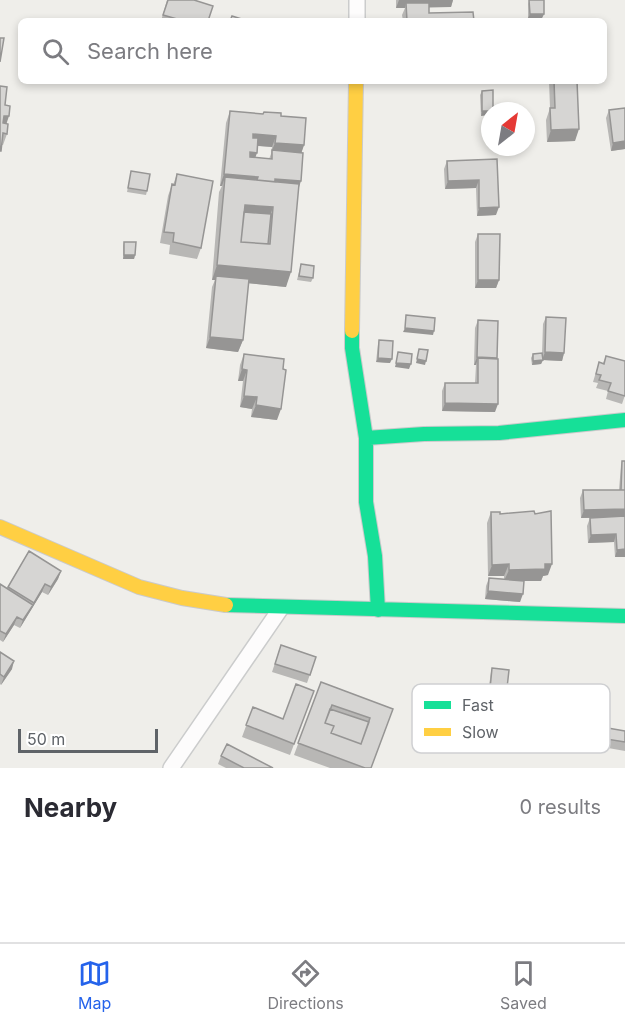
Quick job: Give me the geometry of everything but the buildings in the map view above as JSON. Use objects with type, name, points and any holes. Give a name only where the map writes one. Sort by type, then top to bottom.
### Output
[{"type":"street","points":[[357,0],[357,18]]},
{"type":"street","points":[[356,84],[352,348],[366,438],[366,502],[375,556],[378,610]]},
{"type":"street","points":[[366,438],[424,434],[499,433],[625,420]]},
{"type":"street","points":[[0,527],[139,587],[182,598],[230,606],[625,616]]},
{"type":"street","points":[[171,768],[281,608]]},
{"type":"traffic: fast","points":[[352,331],[352,348],[366,438],[366,502],[375,556],[378,610]]},
{"type":"traffic: fast","points":[[366,438],[424,434],[499,433],[625,420]]},
{"type":"traffic: fast","points":[[226,605],[625,616]]},
{"type":"traffic: slow","points":[[352,331],[356,84]]},
{"type":"traffic: slow","points":[[0,527],[139,587],[182,598],[226,605]]}]
